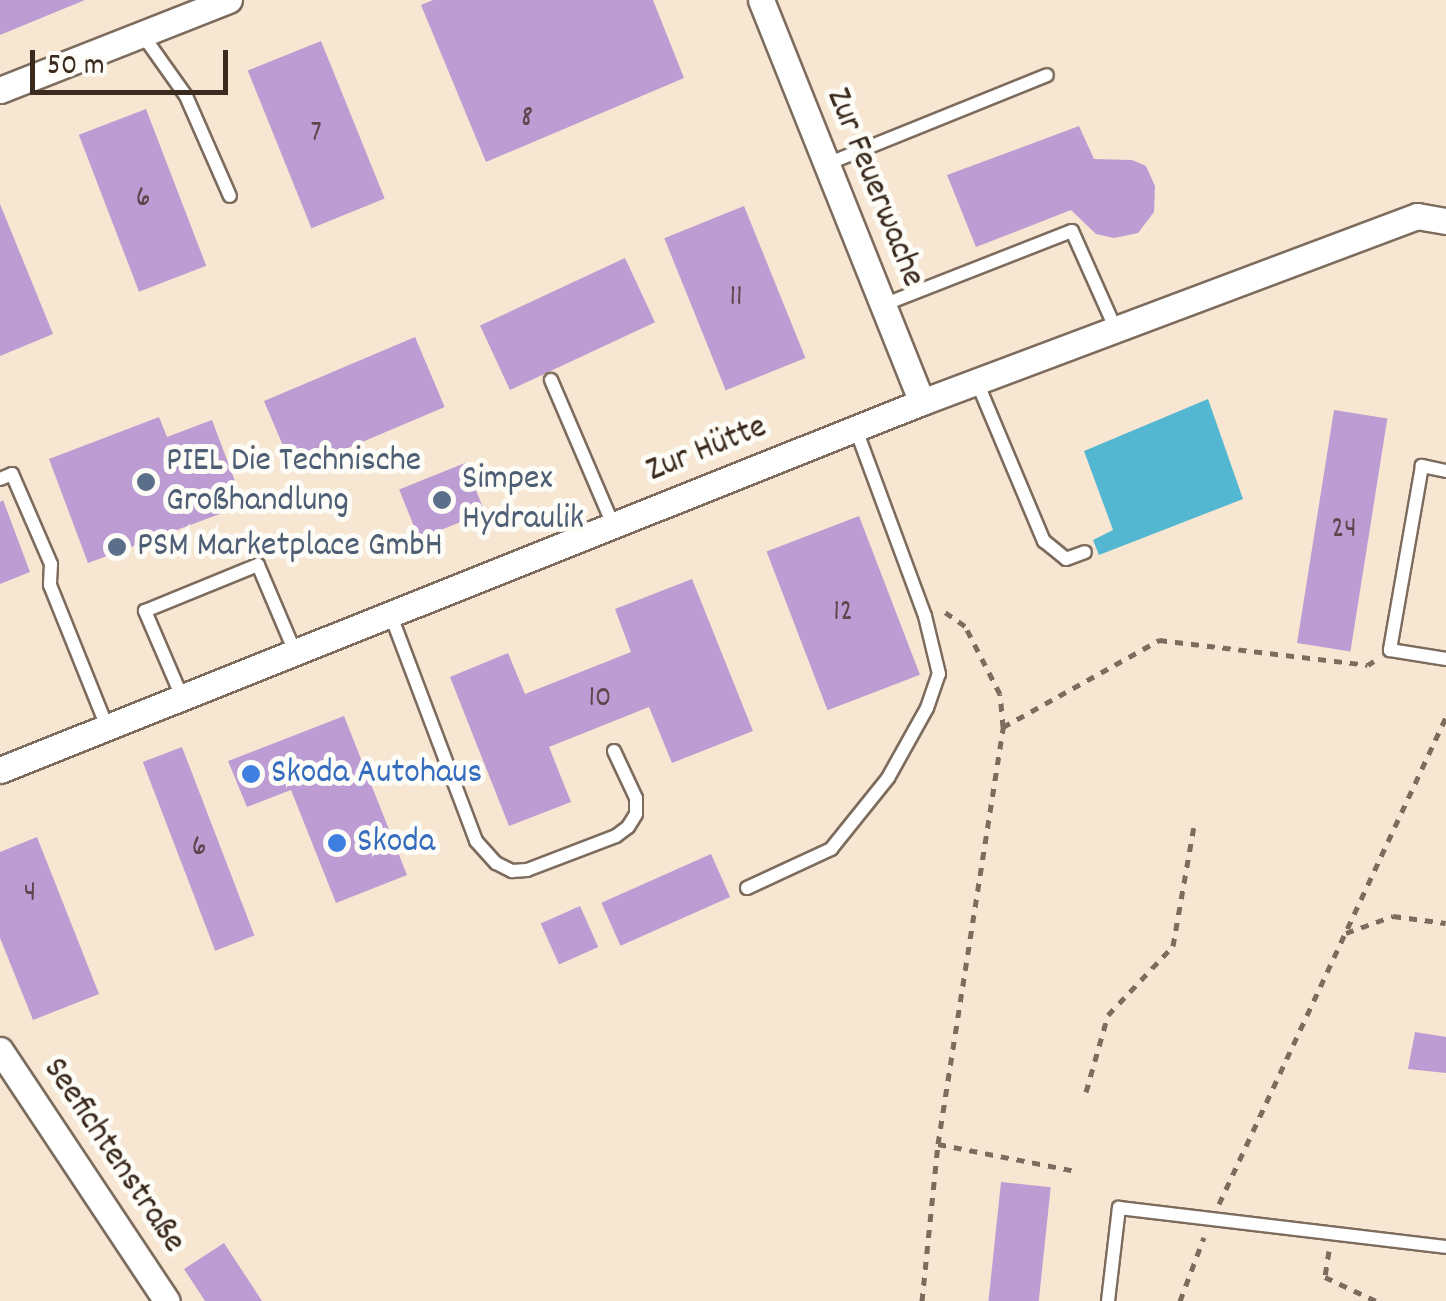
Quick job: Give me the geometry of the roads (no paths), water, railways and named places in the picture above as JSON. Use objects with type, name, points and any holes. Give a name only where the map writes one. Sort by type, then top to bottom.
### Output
[{"type":"street","points":[[0,90],[229,0]]},
{"type":"street","name":"Zur Feuerwache","points":[[761,0],[922,402]]},
{"type":"street","name":"Zur Hütte","points":[[0,770],[922,402],[1417,216],[1446,221]]},
{"type":"street","name":"Seefichtenstraße","points":[[0,1050],[167,1301]]},
{"type":"lane","points":[[142,34],[186,96],[230,196]]},
{"type":"lane","points":[[826,164],[1047,75]]},
{"type":"lane","points":[[883,305],[1072,230],[1116,330]]},
{"type":"lane","points":[[551,380],[613,524]]},
{"type":"lane","points":[[977,382],[1044,541],[1066,559],[1084,552]]},
{"type":"lane","points":[[747,888],[831,849],[888,778],[928,708],[939,674],[916,590],[856,429]]},
{"type":"lane","points":[[1446,470],[1422,466],[1390,650],[1446,658]]},
{"type":"lane","points":[[0,478],[12,474],[51,564],[50,584],[107,727]]},
{"type":"lane","points":[[182,698],[145,611],[242,571],[258,565],[295,652]]},
{"type":"lane","points":[[390,614],[476,841],[496,864],[528,870],[616,836],[628,827],[636,814],[636,798],[614,751]]},
{"type":"lane","points":[[1108,1301],[1120,1208],[1446,1247]]},
{"type":"water","points":[[1208,399],[1243,499],[1099,555],[1093,540],[1113,530],[1084,451]]},
{"type":"place","name":"PIEL Die Technische Großhandlung","points":[[146,482]]},
{"type":"place","name":"Simpex Hydraulik","points":[[442,500]]},
{"type":"place","name":"PSM Marketplace GmbH","points":[[117,547]]},
{"type":"place","name":"Skoda Autohaus","points":[[251,774]]},
{"type":"place","name":"Skoda","points":[[337,843]]}]
